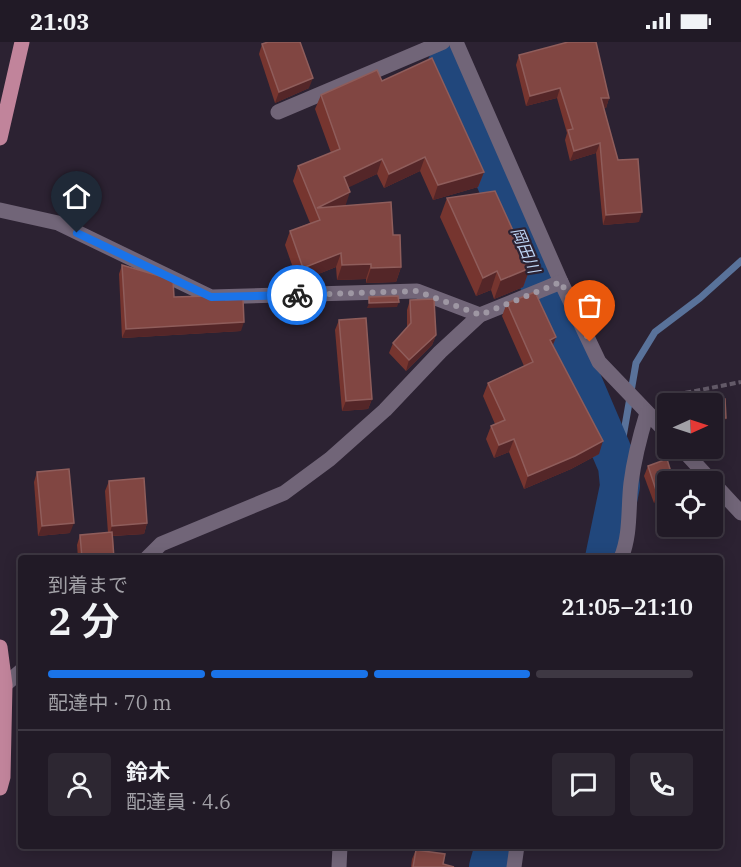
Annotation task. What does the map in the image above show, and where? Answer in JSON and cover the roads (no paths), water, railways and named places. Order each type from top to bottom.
[{"type":"main road","points":[[0,138],[22,42]]},
{"type":"main road","points":[[0,647],[3,687],[3,777],[0,788]]},
{"type":"street","points":[[278,112],[443,42]]},
{"type":"street","points":[[456,42],[549,287],[599,362],[657,422]]},
{"type":"street","points":[[0,210],[58,223],[211,297],[417,291],[480,315]]},
{"type":"street","points":[[150,555],[161,544],[284,493],[320,466],[385,410],[480,315],[549,287]]},
{"type":"street","points":[[622,555],[626,547],[631,482],[640,435],[640,404]]},
{"type":"street","points":[[691,459],[741,513]]},
{"type":"street","points":[[3,687],[18,674]]},
{"type":"street","points":[[339,867],[340,849]]},
{"type":"street","points":[[514,867],[517,849]]},
{"type":"waterway","name":"岡田川","points":[[447,66],[618,466],[620,486],[606,555]]},
{"type":"waterway","points":[[618,466],[636,363],[655,332],[700,298],[741,261]]},
{"type":"waterway","points":[[489,867],[494,849]]}]
